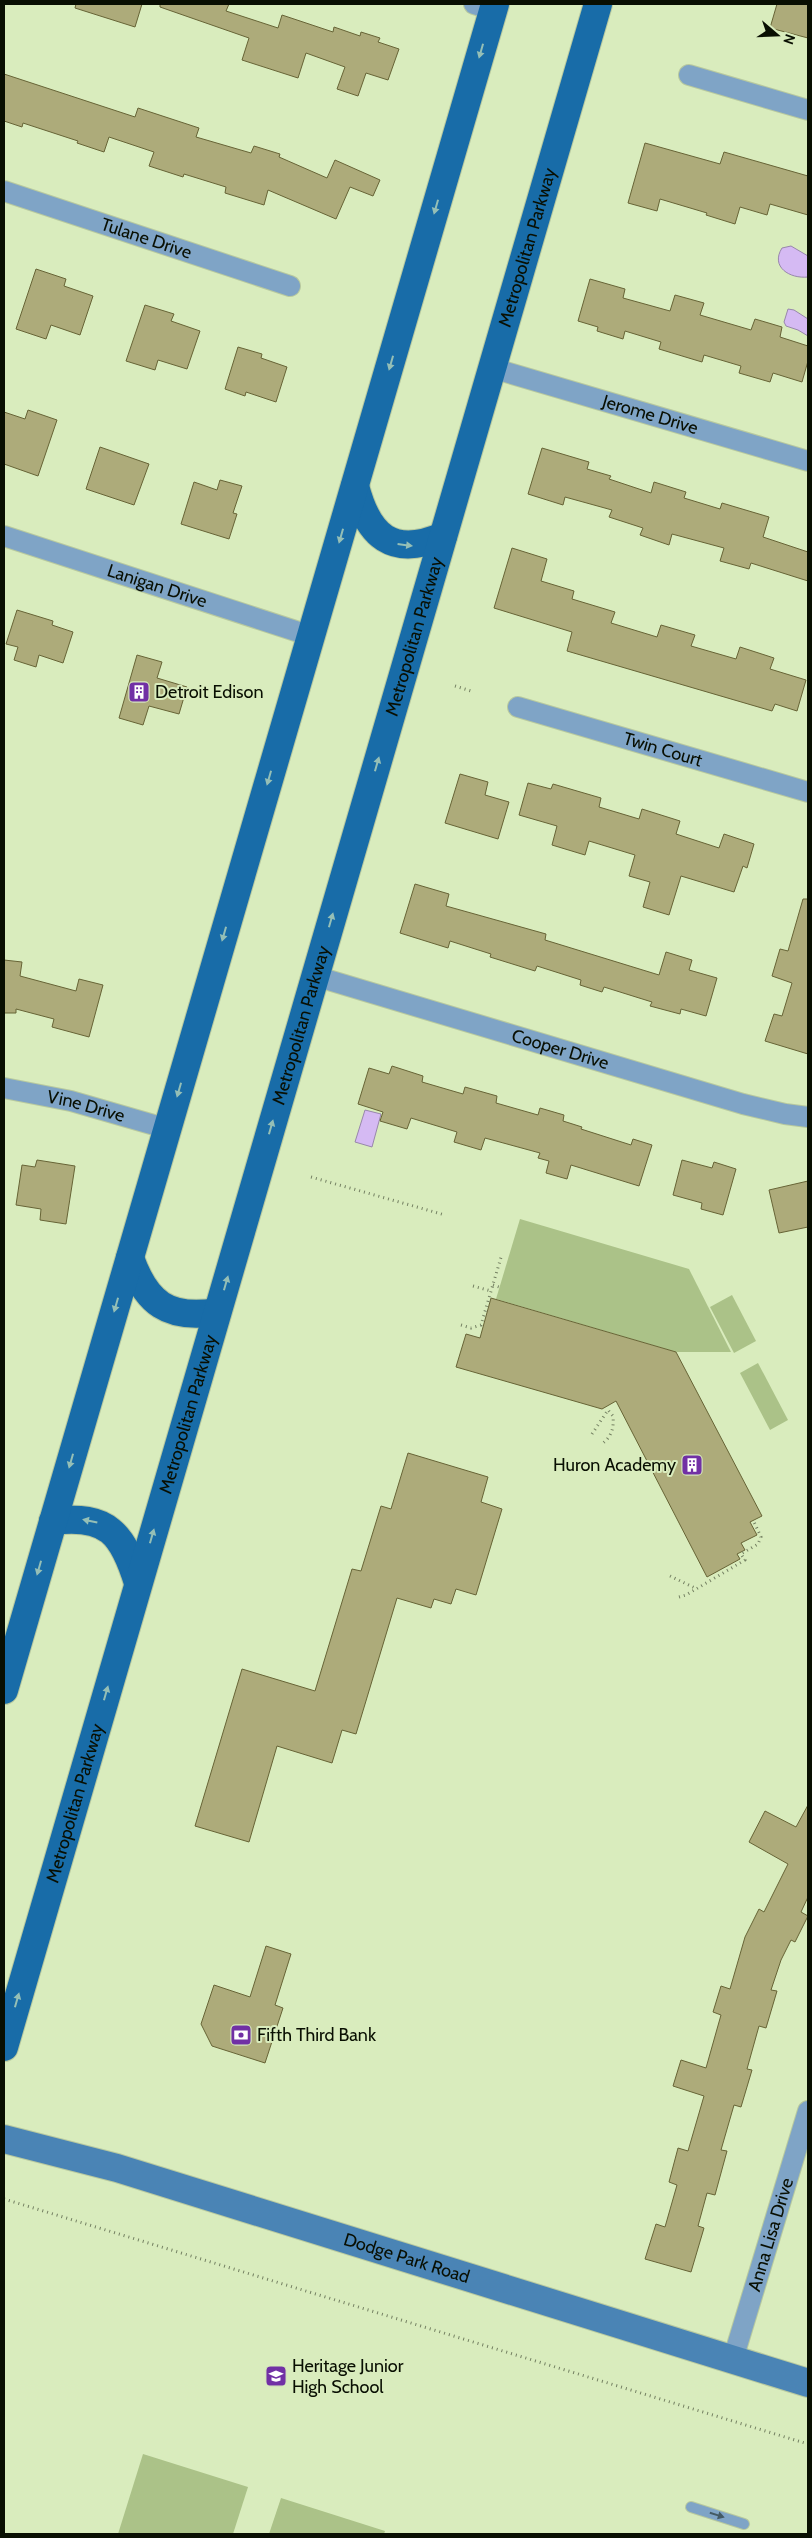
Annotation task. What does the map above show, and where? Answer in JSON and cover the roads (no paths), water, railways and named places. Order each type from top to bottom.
[{"type":"main road","name":"Metropolitan Parkway","points":[[4,2047],[598,4]]},
{"type":"main road","points":[[4,1690],[355,486],[488,6]]},
{"type":"main road","points":[[355,486],[360,506],[368,521],[387,539],[399,545],[411,546],[424,544],[444,536]]},
{"type":"main road","points":[[130,1258],[138,1280],[148,1294],[161,1306],[187,1315],[217,1312]]},
{"type":"main road","points":[[53,1521],[83,1519],[106,1526],[126,1548],[138,1583]]},
{"type":"street","points":[[689,75],[808,110]]},
{"type":"street","name":"Tulane Drive","points":[[4,191],[290,286]]},
{"type":"street","name":"Jerome Drive","points":[[492,368],[808,461]]},
{"type":"street","name":"Lanigan Drive","points":[[4,536],[311,636]]},
{"type":"street","name":"Twin Court","points":[[518,707],[808,792]]},
{"type":"street","name":"Cooper Drive","points":[[315,976],[743,1104],[785,1114],[808,1117]]},
{"type":"street","name":"Vine Drive","points":[[4,1088],[71,1101],[168,1129]]},
{"type":"street","name":"Anna Lisa Drive","points":[[733,2359],[808,2111]]},
{"type":"street","name":"Dodge Park Road","points":[[4,2139],[118,2168],[808,2383]]},
{"type":"lane","points":[[691,2507],[744,2524]]},
{"type":"place","name":"Detroit Edison","points":[[139,692]]},
{"type":"place","name":"Huron Academy","points":[[692,1465]]},
{"type":"place","name":"Fifth Third Bank","points":[[241,2035]]},
{"type":"place","name":"Heritage Junior High School","points":[[276,2376]]}]
